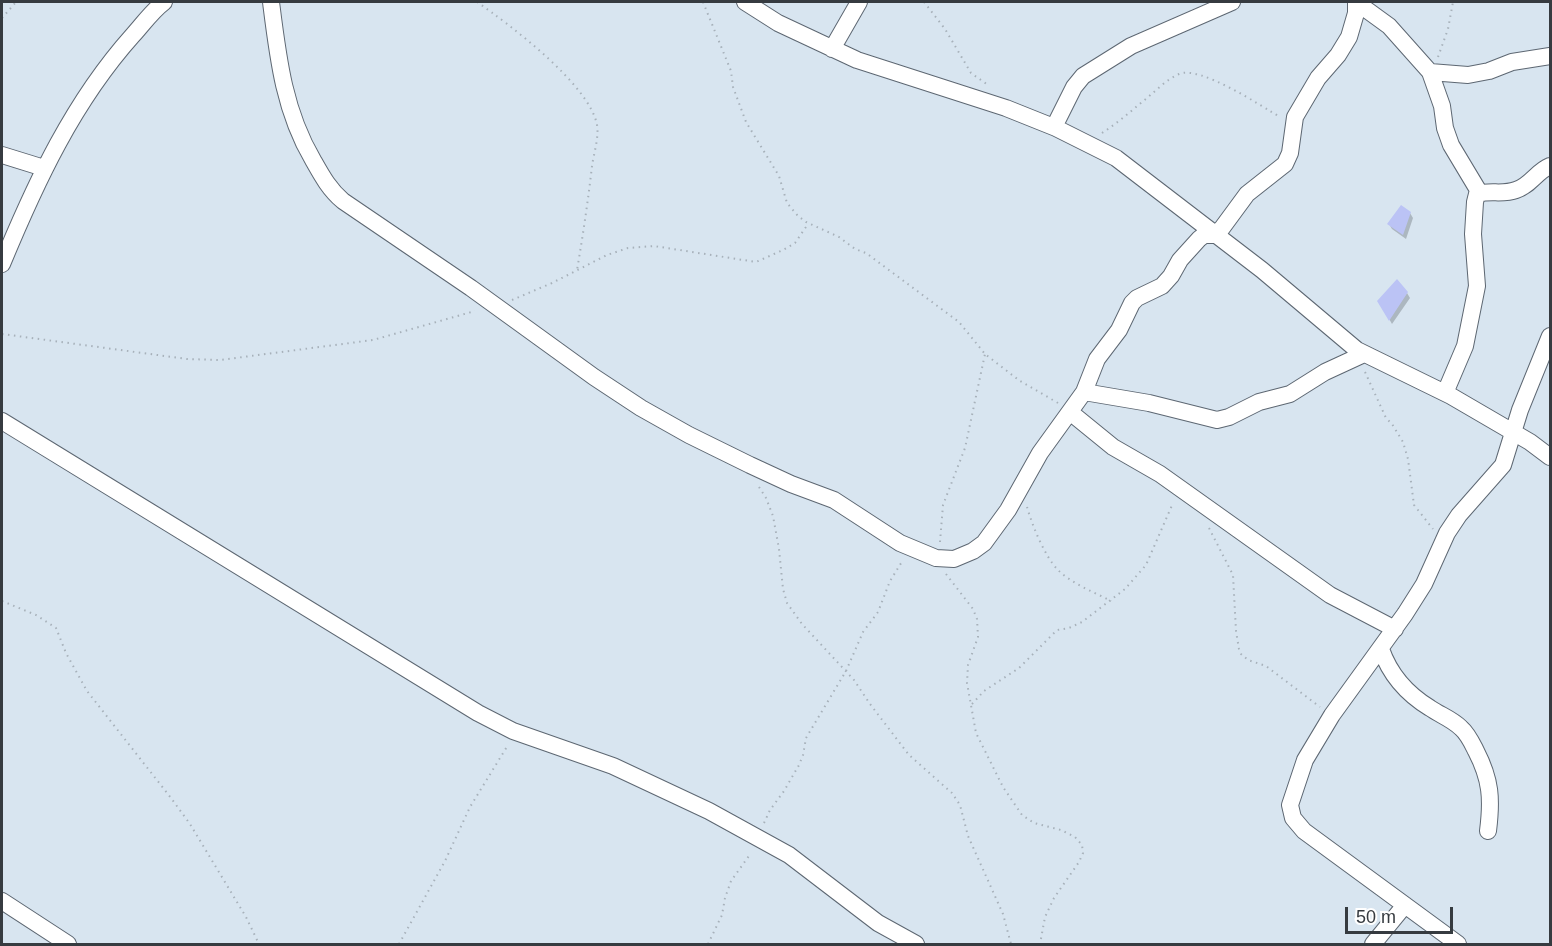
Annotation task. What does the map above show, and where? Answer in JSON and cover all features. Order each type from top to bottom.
[{"type":"street","points":[[2,264],[44,168],[81,102],[106,66],[164,2]]},
{"type":"street","points":[[271,2],[279,66],[287,101],[306,149],[332,192],[343,201],[494,305],[603,384],[661,419],[773,477],[834,500],[881,532],[913,549],[936,558],[954,559],[973,551],[984,543],[1008,510],[1040,453],[1084,392],[1097,359],[1119,330],[1132,303],[1137,298],[1162,286],[1180,260],[1199,239],[1215,235],[1247,194],[1285,164],[1290,153],[1293,124],[1311,89],[1338,55],[1349,36],[1356,13],[1356,2]]},
{"type":"street","points":[[745,2],[778,23],[832,49],[886,70],[1006,108],[1054,127],[1116,158],[1262,270],[1361,356],[1445,393],[1514,432],[1551,457]]},
{"type":"street","points":[[832,49],[860,2]]},
{"type":"street","points":[[1054,127],[1074,87],[1083,76],[1131,46],[1232,2]]},
{"type":"street","points":[[1356,2],[1389,26],[1430,72],[1442,106],[1445,128],[1451,145],[1476,185],[1478,194],[1475,202],[1473,234],[1477,286],[1465,346],[1445,393]]},
{"type":"street","points":[[1430,72],[1468,75],[1490,71],[1512,62],[1551,56]]},
{"type":"street","points":[[2,155],[44,168]]},
{"type":"street","points":[[1478,194],[1515,191],[1551,166]]},
{"type":"street","points":[[1458,945],[1304,831],[1293,818],[1290,805],[1305,760],[1332,715],[1381,649],[1424,584],[1443,539],[1459,515],[1503,465],[1520,410],[1551,336]]},
{"type":"street","points":[[1084,392],[1149,402],[1218,420],[1260,402],[1290,394],[1316,378],[1361,356]]},
{"type":"street","points":[[1070,412],[1113,447],[1182,488],[1330,595],[1395,629]]},
{"type":"street","points":[[2,421],[478,713],[513,731],[613,766],[700,806],[759,837],[789,855],[878,923],[916,945]]},
{"type":"street","points":[[1381,649],[1391,671],[1405,688],[1467,734],[1490,783],[1488,831]]},
{"type":"street","points":[[2,901],[68,945]]},
{"type":"street","points":[[1373,945],[1405,905]]},
{"type":"path","points":[[2,18],[16,2]]},
{"type":"path","points":[[477,2],[514,29],[576,86],[597,122],[598,134],[577,270]]},
{"type":"path","points":[[703,2],[733,74],[733,87],[746,122],[778,176],[787,203],[798,216],[808,224],[839,237],[855,249],[866,253],[950,314],[985,354],[1020,381],[1050,397],[1070,412]]},
{"type":"path","points":[[926,2],[954,42],[971,73],[993,89],[1006,108]]},
{"type":"path","points":[[1430,72],[1436,64],[1444,42],[1453,2]]},
{"type":"path","points":[[1087,142],[1109,129],[1180,73],[1189,72],[1210,78],[1249,97],[1293,124]]},
{"type":"path","points":[[2,334],[187,359],[220,360],[373,340],[524,295],[621,249],[645,246],[756,262],[795,243],[808,224]]},
{"type":"path","points":[[985,354],[965,448],[943,505],[940,547],[936,558],[973,609],[978,622],[978,637],[967,667],[967,683],[978,738],[1003,787],[1022,815],[1034,823],[1061,830],[1075,837],[1082,845],[1083,853],[1079,862],[1054,898],[1045,917],[1040,945]]},
{"type":"path","points":[[1361,356],[1386,418],[1403,442],[1408,459],[1414,505],[1443,539]]},
{"type":"path","points":[[756,482],[773,516],[780,549],[783,589],[788,603],[802,624],[854,680],[909,755],[952,793],[960,805],[968,836],[1003,914],[1011,945]]},
{"type":"path","points":[[1021,487],[1030,519],[1057,570],[1111,601]]},
{"type":"path","points":[[972,704],[984,691],[1019,668],[1057,630],[1082,622],[1125,590],[1146,565],[1166,517],[1182,488]]},
{"type":"path","points":[[1206,522],[1233,575],[1236,631],[1241,654],[1248,660],[1266,666],[1285,683],[1332,715]]},
{"type":"path","points":[[708,945],[722,915],[731,881],[749,857],[770,810],[799,765],[806,738],[846,671],[859,639],[879,612],[890,581],[901,562],[913,549]]},
{"type":"path","points":[[2,601],[36,615],[56,628],[66,653],[87,691],[190,824],[246,917],[259,945]]},
{"type":"path","points":[[399,945],[446,861],[470,807],[506,752],[513,731]]},
{"type":"building","points":[[1401,205],[1411,212],[1403,235],[1387,224]]},
{"type":"building","points":[[1397,279],[1408,292],[1389,321],[1377,301]]}]
